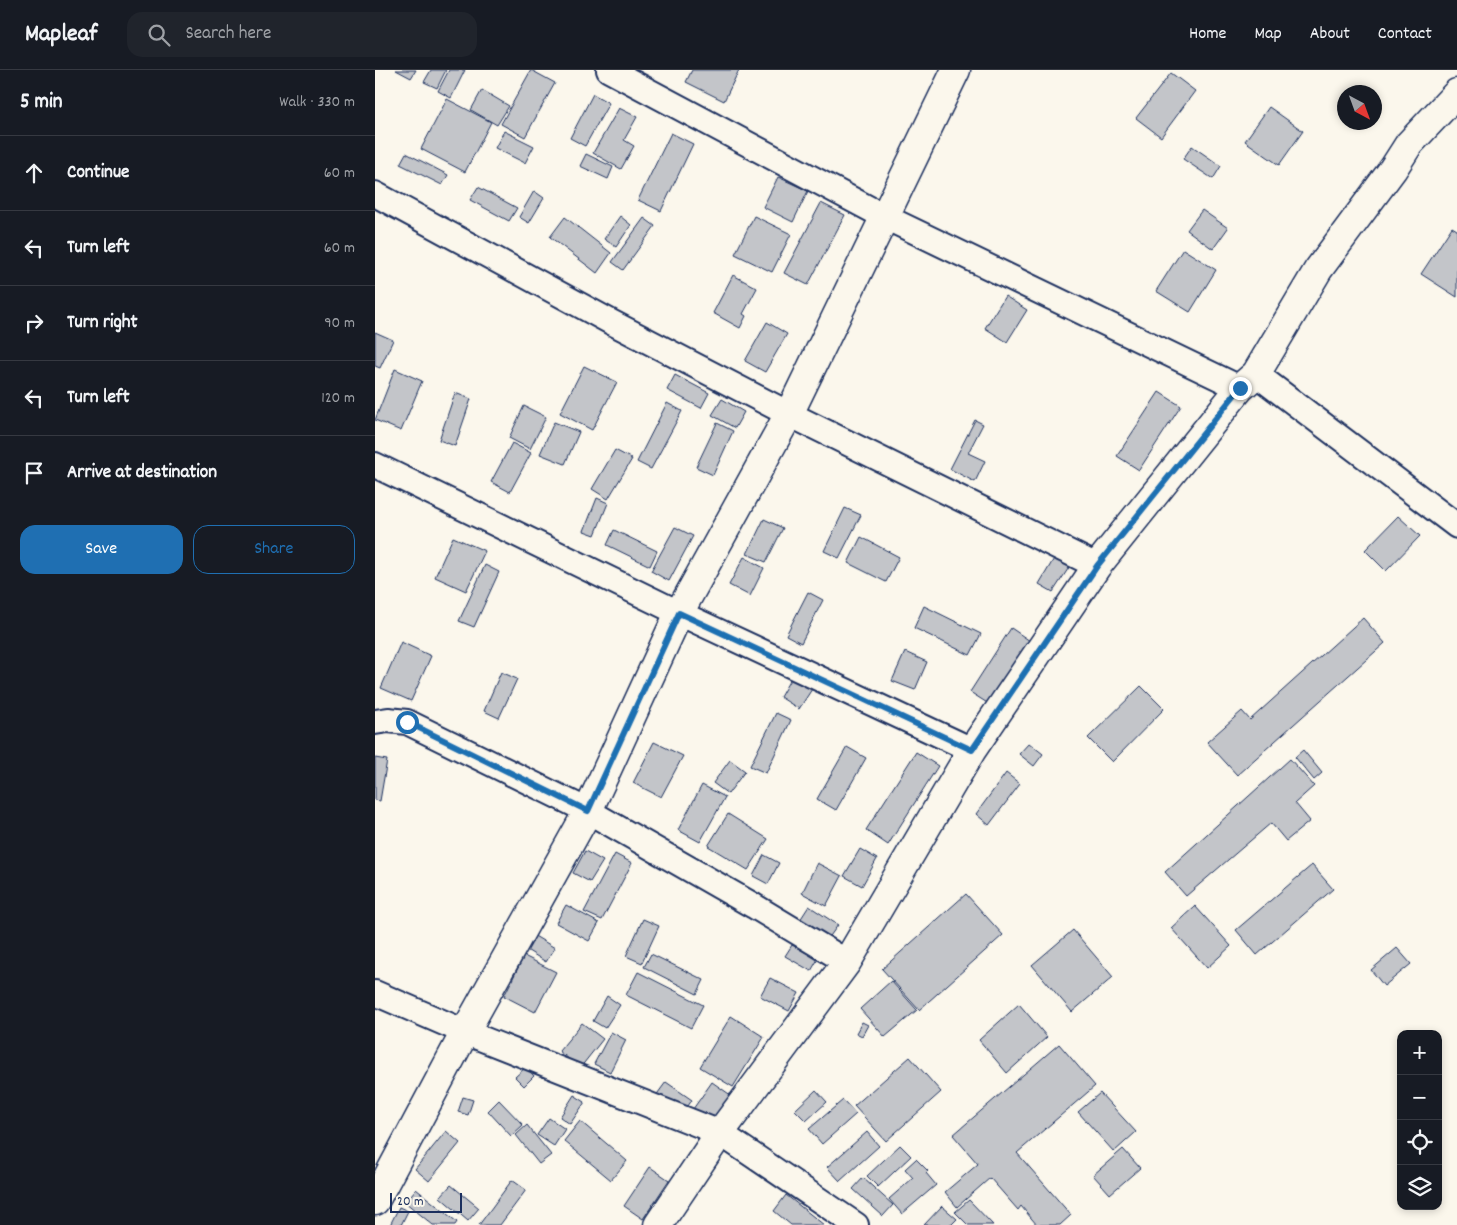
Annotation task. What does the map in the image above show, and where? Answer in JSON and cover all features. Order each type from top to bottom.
[{"type":"main road","points":[[375,1201],[465,1032],[588,811],[679,613],[789,414],[957,70]]},
{"type":"main road","points":[[658,1225],[720,1133],[847,962],[972,750],[1097,566],[1248,381],[1318,270],[1409,144],[1457,93]]},
{"type":"street","points":[[609,70],[885,217],[1248,381],[1457,526]]},
{"type":"street","points":[[375,194],[611,322],[789,414],[1097,566]]},
{"type":"street","points":[[375,465],[679,613],[972,750]]},
{"type":"street","points":[[375,722],[388,720],[407,722],[588,811],[755,906],[847,962]]},
{"type":"street","points":[[375,993],[465,1032],[720,1133],[856,1225]]},
{"type":"building","points":[[396,70],[416,70],[411,78]]},
{"type":"building","points":[[431,70],[446,70],[437,88],[424,82]]},
{"type":"building","points":[[449,70],[465,70],[451,98],[438,91]]},
{"type":"building","points":[[531,70],[555,83],[525,137],[501,124]]},
{"type":"building","points":[[692,70],[739,70],[724,101],[686,82]]},
{"type":"building","points":[[1171,73],[1195,91],[1161,137],[1136,118]]},
{"type":"building","points":[[482,90],[509,106],[497,125],[471,110]]},
{"type":"building","points":[[593,94],[609,103],[585,146],[570,138]]},
{"type":"building","points":[[447,99],[491,122],[465,172],[421,149]]},
{"type":"building","points":[[1269,107],[1303,131],[1279,165],[1245,141]]},
{"type":"building","points":[[619,108],[637,117],[624,140],[634,146],[621,169],[593,153]]},
{"type":"building","points":[[504,131],[534,146],[525,163],[495,148]]},
{"type":"building","points":[[671,133],[693,144],[661,211],[638,200]]},
{"type":"building","points":[[1192,146],[1221,166],[1213,179],[1183,159]]},
{"type":"building","points":[[406,153],[448,175],[442,185],[400,164]]},
{"type":"building","points":[[586,154],[613,167],[608,179],[580,166]]},
{"type":"building","points":[[778,177],[808,191],[793,222],[763,207]]},
{"type":"building","points":[[478,187],[517,208],[509,221],[470,200]]},
{"type":"building","points":[[534,191],[544,198],[529,223],[519,217]]},
{"type":"building","points":[[821,203],[845,215],[808,285],[784,273]]},
{"type":"building","points":[[1202,210],[1228,228],[1213,249],[1187,230]]},
{"type":"building","points":[[620,216],[631,225],[616,247],[604,239]]},
{"type":"building","points":[[754,216],[791,234],[772,272],[735,254]]},
{"type":"building","points":[[565,217],[611,253],[597,273],[550,237]]},
{"type":"building","points":[[644,218],[655,226],[623,270],[612,262]]},
{"type":"building","points":[[1452,227],[1457,230],[1457,297],[1421,274]]},
{"type":"building","points":[[1183,249],[1216,270],[1190,312],[1156,291]]},
{"type":"building","points":[[733,275],[757,288],[743,314],[746,316],[740,328],[713,313]]},
{"type":"building","points":[[1005,296],[1027,310],[1007,342],[985,328]]},
{"type":"building","points":[[767,322],[787,334],[765,372],[745,361]]},
{"type":"building","points":[[375,332],[393,340],[380,368],[375,366]]},
{"type":"building","points":[[584,366],[617,382],[592,430],[560,413]]},
{"type":"building","points":[[395,369],[422,381],[401,431],[375,420]]},
{"type":"building","points":[[675,375],[709,393],[701,408],[667,390]]},
{"type":"building","points":[[1159,392],[1181,406],[1139,470],[1117,456]]},
{"type":"building","points":[[455,393],[471,399],[455,446],[439,440]]},
{"type":"building","points":[[722,399],[744,412],[735,428],[712,415]]},
{"type":"building","points":[[667,403],[682,411],[651,469],[637,462]]},
{"type":"building","points":[[524,406],[546,417],[530,449],[509,438]]},
{"type":"building","points":[[975,420],[983,424],[968,453],[985,461],[975,482],[950,469]]},
{"type":"building","points":[[554,422],[579,432],[565,464],[540,454]]},
{"type":"building","points":[[717,423],[733,431],[713,475],[696,467]]},
{"type":"building","points":[[512,443],[531,453],[510,492],[491,482]]},
{"type":"building","points":[[615,450],[632,459],[608,499],[592,489]]},
{"type":"building","points":[[597,498],[608,503],[595,535],[584,531]]},
{"type":"building","points":[[845,508],[861,515],[839,558],[824,551]]},
{"type":"building","points":[[1398,516],[1420,536],[1386,571],[1365,550]]},
{"type":"building","points":[[764,519],[783,528],[766,562],[747,554]]},
{"type":"building","points":[[675,527],[693,536],[669,581],[651,571]]},
{"type":"building","points":[[614,530],[657,551],[650,566],[607,545]]},
{"type":"building","points":[[453,537],[485,551],[466,591],[435,577]]},
{"type":"building","points":[[861,537],[899,557],[886,582],[848,563]]},
{"type":"building","points":[[744,557],[764,568],[750,596],[729,585]]},
{"type":"building","points":[[1055,557],[1070,566],[1053,592],[1039,584]]},
{"type":"building","points":[[485,565],[499,572],[474,627],[459,621]]},
{"type":"building","points":[[808,592],[823,600],[801,643],[786,635]]},
{"type":"building","points":[[924,606],[981,634],[970,655],[914,628]]},
{"type":"building","points":[[1363,618],[1385,643],[1237,775],[1207,742],[1242,711],[1250,720]]},
{"type":"building","points":[[1011,628],[1033,643],[992,706],[970,692]]},
{"type":"building","points":[[401,642],[431,656],[411,701],[381,688]]},
{"type":"building","points":[[905,652],[927,662],[915,690],[892,681]]},
{"type":"building","points":[[501,672],[517,679],[499,718],[484,711]]},
{"type":"building","points":[[792,676],[812,689],[799,709],[780,697]]},
{"type":"building","points":[[1141,686],[1164,709],[1112,762],[1088,738]]},
{"type":"building","points":[[776,713],[791,720],[766,773],[750,766]]},
{"type":"building","points":[[654,742],[683,756],[661,797],[633,783]]},
{"type":"building","points":[[1029,743],[1043,754],[1034,766],[1019,754]]},
{"type":"building","points":[[847,747],[866,758],[836,810],[817,799]]},
{"type":"building","points":[[1303,750],[1322,773],[1314,780],[1295,757]]},
{"type":"building","points":[[916,752],[938,766],[888,845],[866,830]]},
{"type":"building","points":[[375,758],[387,760],[380,801],[375,800]]},
{"type":"building","points":[[1290,759],[1314,786],[1295,803],[1310,821],[1286,841],[1271,823],[1186,896],[1165,872]]},
{"type":"building","points":[[730,760],[745,771],[728,794],[713,783]]},
{"type":"building","points":[[1006,773],[1020,784],[989,825],[976,814]]},
{"type":"building","points":[[702,785],[725,797],[700,842],[678,830]]},
{"type":"building","points":[[728,814],[768,839],[748,870],[708,846]]},
{"type":"building","points":[[860,849],[877,859],[862,886],[844,876]]},
{"type":"building","points":[[585,851],[603,861],[590,882],[573,873]]},
{"type":"building","points":[[615,854],[632,863],[602,920],[584,912]]},
{"type":"building","points":[[764,855],[779,863],[768,884],[753,876]]},
{"type":"building","points":[[817,863],[842,876],[826,906],[802,893]]},
{"type":"building","points":[[1312,865],[1333,889],[1257,955],[1236,930]]},
{"type":"building","points":[[966,894],[1003,935],[919,1010],[882,969]]},
{"type":"building","points":[[566,905],[599,923],[589,941],[556,923]]},
{"type":"building","points":[[809,906],[838,925],[828,939],[800,920]]},
{"type":"building","points":[[1195,906],[1231,946],[1207,968],[1171,928]]},
{"type":"building","points":[[643,919],[659,926],[642,963],[626,956]]},
{"type":"building","points":[[1073,930],[1113,977],[1072,1012],[1032,965]]},
{"type":"building","points":[[533,935],[555,948],[546,962],[525,949]]},
{"type":"building","points":[[792,945],[818,959],[811,971],[785,956]]},
{"type":"building","points":[[1397,948],[1411,964],[1384,986],[1371,970]]},
{"type":"building","points":[[651,954],[704,980],[697,994],[644,967]]},
{"type":"building","points":[[524,956],[556,972],[535,1012],[504,996]]},
{"type":"building","points":[[638,972],[703,1005],[691,1028],[626,995]]},
{"type":"building","points":[[770,978],[799,993],[789,1011],[760,996]]},
{"type":"building","points":[[891,981],[917,1010],[885,1037],[860,1009]]},
{"type":"building","points":[[607,996],[620,1005],[605,1028],[593,1021]]},
{"type":"building","points":[[1019,1004],[1047,1037],[1007,1073],[979,1040]]},
{"type":"building","points":[[731,1016],[764,1037],[733,1087],[700,1067]]},
{"type":"building","points":[[862,1022],[868,1025],[862,1036],[856,1033]]},
{"type":"building","points":[[582,1023],[603,1039],[580,1068],[559,1051]]},
{"type":"building","points":[[611,1032],[626,1040],[610,1072],[594,1064]]},
{"type":"building","points":[[1059,1044],[1095,1086],[1017,1153],[1071,1215],[1060,1225],[1037,1225],[1021,1206],[1018,1210],[990,1178],[957,1207],[945,1192],[978,1164],[953,1135]]},
{"type":"building","points":[[910,1057],[941,1092],[886,1141],[854,1106]]},
{"type":"building","points":[[526,1067],[534,1076],[524,1086],[515,1077]]},
{"type":"building","points":[[666,1082],[692,1100],[682,1115],[655,1097]]},
{"type":"building","points":[[712,1082],[732,1096],[714,1123],[693,1109]]},
{"type":"building","points":[[816,1090],[827,1102],[806,1121],[795,1110]]},
{"type":"building","points":[[1100,1093],[1136,1132],[1114,1152],[1078,1112]]},
{"type":"building","points":[[574,1095],[585,1102],[570,1124],[560,1117]]},
{"type":"building","points":[[463,1097],[473,1100],[468,1115],[458,1112]]},
{"type":"building","points":[[499,1100],[523,1125],[511,1136],[488,1111]]},
{"type":"building","points":[[843,1100],[856,1114],[822,1144],[809,1129]]},
{"type":"building","points":[[549,1118],[565,1129],[554,1146],[537,1135]]},
{"type":"building","points":[[580,1121],[627,1161],[611,1180],[564,1141]]},
{"type":"building","points":[[527,1125],[551,1155],[539,1164],[516,1135]]},
{"type":"building","points":[[446,1131],[460,1143],[429,1181],[415,1169]]},
{"type":"building","points":[[867,1132],[879,1146],[840,1181],[827,1167]]},
{"type":"building","points":[[900,1145],[911,1156],[878,1187],[867,1176]]},
{"type":"building","points":[[1123,1149],[1140,1168],[1110,1194],[1093,1175]]},
{"type":"building","points":[[916,1159],[928,1171],[926,1173],[936,1185],[902,1214],[889,1199],[913,1178],[905,1169]]},
{"type":"building","points":[[650,1167],[669,1180],[643,1219],[624,1206]]},
{"type":"building","points":[[863,1178],[893,1205],[883,1216],[853,1189]]},
{"type":"building","points":[[512,1180],[526,1190],[500,1225],[479,1225]]},
{"type":"building","points":[[451,1185],[479,1208],[468,1221],[440,1197]]},
{"type":"building","points":[[416,1189],[457,1222],[455,1225],[433,1225],[405,1202]]},
{"type":"building","points":[[786,1195],[824,1225],[791,1225],[774,1211]]},
{"type":"building","points":[[969,1200],[993,1225],[968,1225],[955,1212]]},
{"type":"building","points":[[942,1206],[957,1219],[951,1225],[924,1225]]},
{"type":"building","points":[[399,1207],[408,1211],[401,1225],[390,1225]]},
{"type":"route","points":[[407,722],[588,811],[679,613],[972,750],[1097,566],[1240,388]]}]
